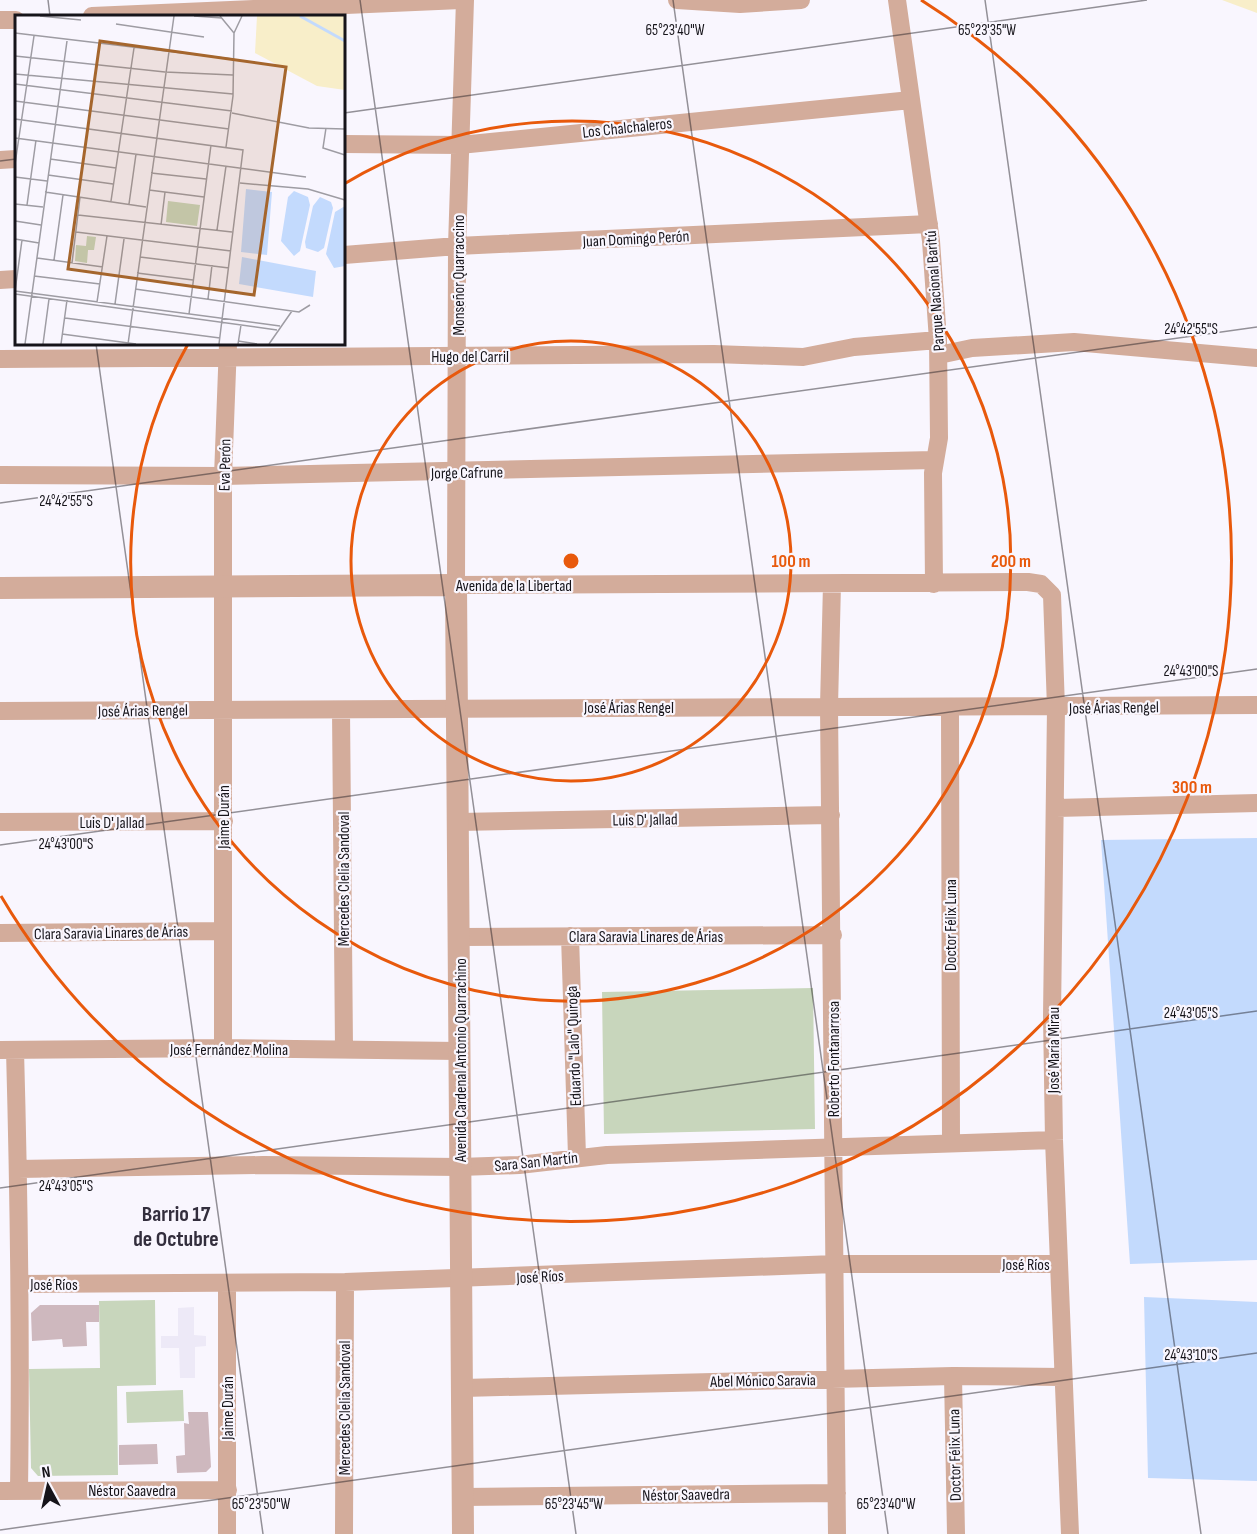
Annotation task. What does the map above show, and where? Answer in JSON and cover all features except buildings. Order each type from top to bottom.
[{"type":"street","points":[[160,15],[229,14],[463,0]]},
{"type":"street","name":"Monseñor Quarraccino","points":[[456,585],[457,246],[463,0]]},
{"type":"street","points":[[677,0],[740,4],[801,0]]},
{"type":"street","name":"Parque Nacional Baritú","points":[[897,0],[929,224],[939,347],[939,438],[934,460],[934,584]]},
{"type":"street","name":"Los Chalchaleros","points":[[345,144],[460,145],[911,100]]},
{"type":"street","points":[[0,160],[15,159]]},
{"type":"street","name":"Juan Domingo Perón","points":[[345,255],[457,246],[929,224]]},
{"type":"street","points":[[0,280],[15,279]]},
{"type":"street","name":"Hugo del Carril","points":[[0,359],[228,351],[458,356],[803,357],[837,349],[972,348],[1074,342],[1257,358]]},
{"type":"street","name":"Eva Perón","points":[[224,586],[223,476],[228,351]]},
{"type":"street","name":"Jorge Cafrune","points":[[0,475],[223,476],[934,460]]},
{"type":"street","name":"Avenida de la Libertad","points":[[0,588],[1028,582]]},
{"type":"street","name":"José María Mirau","points":[[1028,582],[1041,584],[1052,595],[1056,708],[1052,1016],[1054,1140],[1070,1534]]},
{"type":"street","name":"Roberto Fontanarrosa","points":[[831,584],[829,706],[837,1534]]},
{"type":"street","name":"Avenida Cardenal Antonio Quarrachino","points":[[456,585],[460,1167],[463,1280],[463,1534]]},
{"type":"street","name":"Jaime Durán","points":[[223,1048],[224,586]]},
{"type":"street","name":"José Árias Rengel","points":[[0,711],[829,706],[950,709],[1257,705]]},
{"type":"street","name":"Doctor Félix Luna","points":[[950,709],[951,1142]]},
{"type":"street","name":"Mercedes Clelia Sandoval","points":[[341,710],[344,1049]]},
{"type":"street","points":[[1056,807],[1257,803]]},
{"type":"street","name":"Luis D' Jallad","points":[[459,822],[831,815]]},
{"type":"street","name":"Luis D' Jallad","points":[[0,822],[224,821]]},
{"type":"street","name":"Clara Saravia Linares de Árias","points":[[0,933],[222,931]]},
{"type":"street","name":"Clara Saravia Linares de Árias","points":[[460,937],[833,935]]},
{"type":"street","name":"Eduardo \"Lalo\" Quiroga","points":[[570,936],[577,1156]]},
{"type":"street","name":"José Fernández Molina","points":[[7,1050],[223,1048],[459,1051]]},
{"type":"street","points":[[7,1050],[18,1169],[17,1235],[21,1284],[20,1491]]},
{"type":"street","name":"Sara San Martín","points":[[18,1169],[263,1166],[460,1167],[519,1165],[577,1156],[1054,1140]]},
{"type":"street","name":"José Ríos","points":[[21,1284],[463,1280],[835,1264],[1059,1264]]},
{"type":"street","name":"Mercedes Clelia Sandoval","points":[[344,1534],[345,1282]]},
{"type":"street","name":"Jaime Durán","points":[[227,1283],[227,1534]]},
{"type":"street","name":"Doctor Félix Luna","points":[[953,1376],[956,1534]]},
{"type":"street","name":"Abel Mónico Saravia","points":[[463,1388],[836,1378],[1063,1377]]},
{"type":"street","name":"Néstor Saavedra","points":[[0,1491],[228,1490]]},
{"type":"street","name":"Néstor Saavedra","points":[[463,1497],[837,1493]]},
{"type":"shaded area","points":[[194,1307],[194,1335],[206,1336],[206,1346],[195,1347],[195,1378],[180,1378],[179,1348],[161,1348],[161,1336],[178,1336],[178,1308]]},
{"type":"green space","points":[[813,988],[815,1129],[604,1134],[602,992]]},
{"type":"green space","points":[[155,1300],[156,1385],[117,1386],[118,1475],[38,1476],[31,1468],[29,1369],[100,1368],[99,1301]]},
{"type":"green space","points":[[183,1390],[184,1421],[127,1423],[126,1392]]},
{"type":"sand","points":[[1222,0],[1257,0],[1257,13]]},
{"type":"water","points":[[1257,838],[1257,1260],[1130,1264],[1101,840]]},
{"type":"water","points":[[1144,1297],[1257,1302],[1257,1481],[1148,1478]]},
{"type":"district","name":"Barrio 17 de Octubre","points":[[176,1226]]}]
